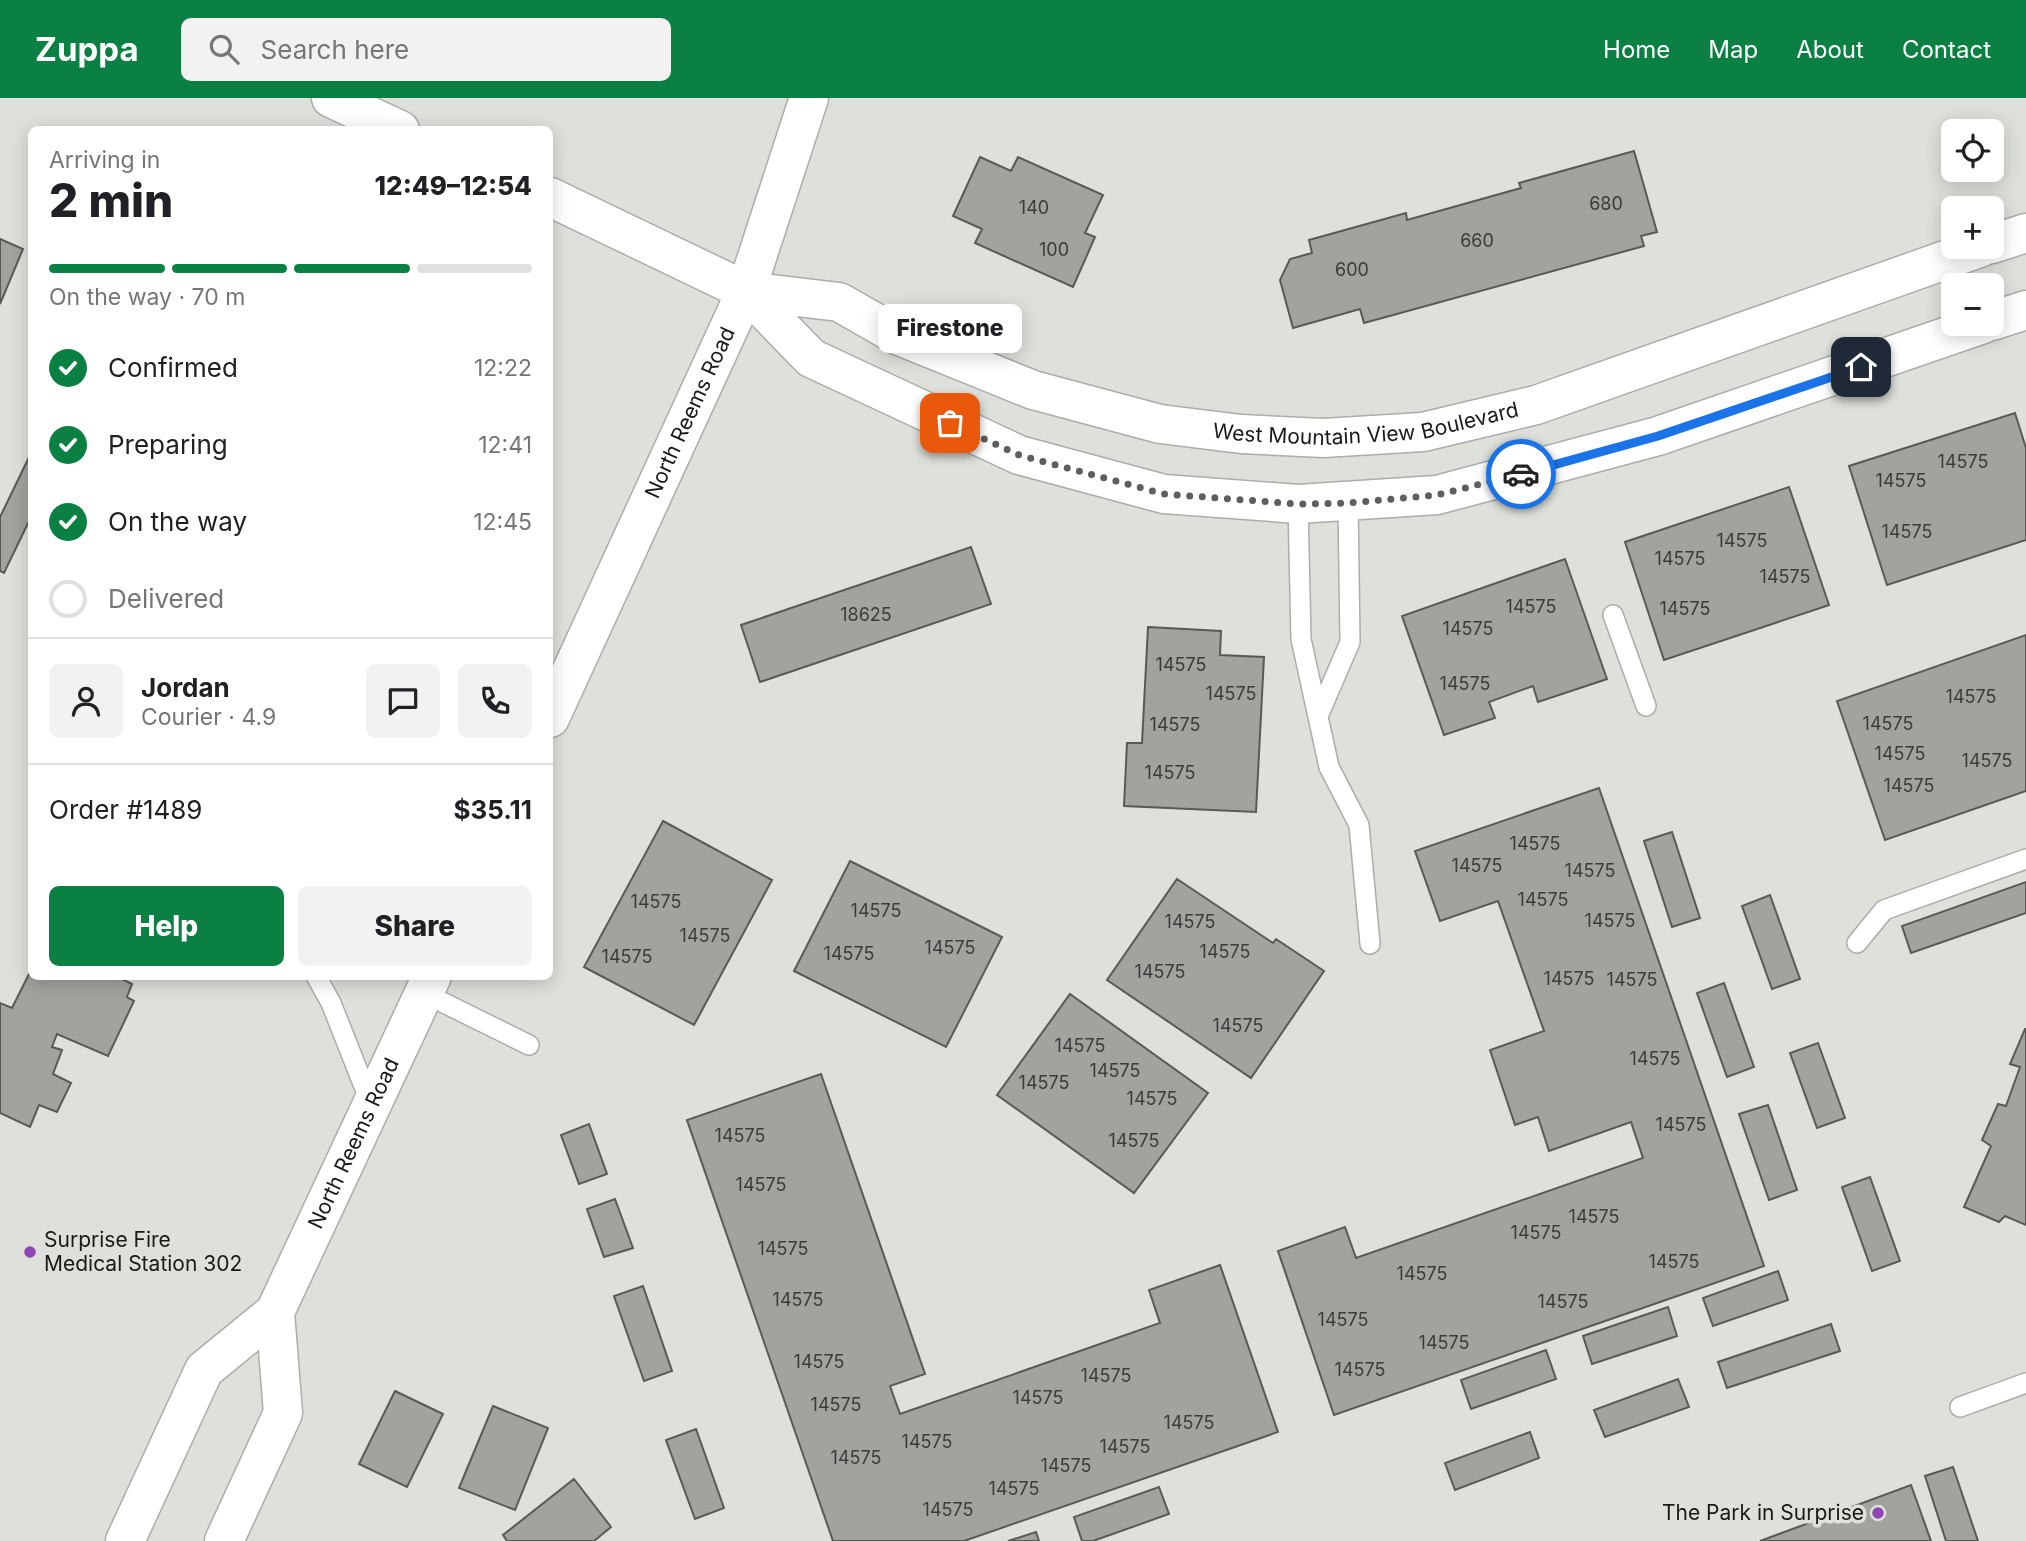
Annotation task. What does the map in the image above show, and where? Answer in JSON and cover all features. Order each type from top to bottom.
[{"type":"street","points":[[331,98],[391,126]]},
{"type":"street","name":"North Reems Road","points":[[553,711],[746,291],[809,98]]},
{"type":"street","name":"West Mountain View Boulevard","points":[[553,198],[746,291],[839,302],[897,334],[1033,390],[1160,424],[1241,434],[1323,438],[1423,432],[1536,405],[1948,259]]},
{"type":"street","points":[[2004,240],[2026,233]]},
{"type":"street","name":"West Mountain View Boulevard","points":[[746,291],[811,358],[1019,455],[1164,494],[1298,504],[1348,503],[1437,495],[1549,467],[1671,431],[1948,336]]},
{"type":"street","points":[[2004,317],[2026,310]]},
{"type":"street","name":"North Reems Road","points":[[125,1541],[204,1370],[275,1312],[428,985]]},
{"type":"street","name":"North Reems Road","points":[[224,1541],[283,1413],[275,1312]]},
{"type":"lane","points":[[1319,714],[1350,642],[1348,503]]},
{"type":"lane","points":[[1298,504],[1301,639],[1329,767],[1359,825],[1370,944]]},
{"type":"lane","points":[[1614,615],[1646,706]]},
{"type":"lane","points":[[1857,943],[1884,910],[2026,859]]},
{"type":"lane","points":[[318,980],[331,1003],[372,1104]]},
{"type":"lane","points":[[428,985],[529,1045]]},
{"type":"lane","points":[[1960,1407],[2026,1384]]},
{"type":"building","points":[[1634,151],[1657,232],[1641,236],[1644,246],[1364,323],[1360,309],[1293,328],[1280,280],[1290,259],[1312,253],[1309,240],[1406,213],[1407,220],[1521,188],[1519,183]]},
{"type":"building","points":[[980,157],[1011,171],[1018,157],[1103,195],[1085,233],[1095,237],[1073,287],[975,243],[982,229],[953,216]]},
{"type":"building","points":[[0,239],[23,249],[0,304]]},
{"type":"building","points":[[2015,413],[2026,448],[2026,540],[1887,585],[1849,466]]},
{"type":"building","points":[[28,459],[28,523],[4,573],[0,571],[0,517]]},
{"type":"building","points":[[1789,487],[1829,605],[1664,660],[1625,542]]},
{"type":"building","points":[[971,547],[991,604],[760,682],[741,625]]},
{"type":"building","points":[[1565,559],[1607,679],[1538,702],[1533,686],[1489,702],[1495,718],[1444,735],[1402,616]]},
{"type":"building","points":[[1148,627],[1221,631],[1220,655],[1264,657],[1256,812],[1124,806],[1127,743],[1142,743]]},
{"type":"building","points":[[2026,635],[2026,791],[1885,840],[1837,701]]},
{"type":"building","points":[[1599,788],[1764,1266],[1334,1415],[1278,1251],[1345,1227],[1356,1258],[1643,1158],[1631,1122],[1549,1151],[1538,1117],[1515,1125],[1490,1050],[1544,1031],[1498,901],[1440,921],[1415,851]]},
{"type":"building","points":[[663,821],[772,880],[694,1025],[584,967]]},
{"type":"building","points":[[1672,832],[1700,918],[1672,927],[1644,841]]},
{"type":"building","points":[[850,861],[1002,937],[946,1047],[794,971]]},
{"type":"building","points":[[1177,879],[1273,943],[1276,939],[1324,971],[1251,1078],[1107,980]]},
{"type":"building","points":[[2026,882],[2026,913],[1911,953],[1902,926]]},
{"type":"building","points":[[1770,895],[1800,979],[1772,989],[1742,906]]},
{"type":"building","points":[[28,976],[28,980],[124,980],[132,984],[127,997],[134,1001],[108,1056],[57,1034],[52,1047],[62,1050],[53,1074],[71,1083],[57,1112],[39,1105],[30,1127],[0,1113],[0,1003],[12,1008]]},
{"type":"building","points":[[1724,983],[1754,1067],[1727,1077],[1697,993]]},
{"type":"building","points":[[1070,994],[1208,1093],[1134,1193],[997,1095]]},
{"type":"building","points":[[2025,1029],[2026,1225],[2005,1216],[1999,1222],[1964,1207],[1991,1146],[1982,1140],[1998,1104],[2006,1106],[2020,1067],[2010,1064]]},
{"type":"building","points":[[1818,1043],[1845,1118],[1817,1128],[1790,1053]]},
{"type":"building","points":[[821,1074],[925,1374],[890,1386],[900,1414],[1160,1323],[1149,1290],[1220,1265],[1278,1432],[964,1541],[833,1541],[687,1120]]},
{"type":"building","points":[[1768,1105],[1797,1190],[1769,1200],[1739,1114]]},
{"type":"building","points":[[589,1124],[607,1174],[579,1184],[561,1135]]},
{"type":"building","points":[[1870,1177],[1900,1261],[1872,1271],[1842,1187]]},
{"type":"building","points":[[615,1199],[633,1248],[604,1257],[587,1209]]},
{"type":"building","points":[[1778,1271],[1788,1300],[1713,1326],[1703,1298]]},
{"type":"building","points":[[643,1286],[672,1371],[644,1381],[614,1296]]},
{"type":"building","points":[[1668,1307],[1677,1336],[1592,1364],[1583,1336]]},
{"type":"building","points":[[1831,1324],[1840,1351],[1727,1388],[1718,1362]]},
{"type":"building","points":[[1546,1350],[1556,1379],[1471,1409],[1461,1380]]},
{"type":"building","points":[[1678,1379],[1689,1407],[1605,1437],[1594,1410]]},
{"type":"building","points":[[395,1391],[443,1414],[407,1487],[359,1464]]},
{"type":"building","points":[[493,1406],[548,1428],[515,1510],[459,1488]]},
{"type":"building","points":[[696,1429],[724,1508],[695,1519],[666,1440]]},
{"type":"building","points":[[1530,1432],[1539,1458],[1455,1490],[1445,1463]]},
{"type":"building","points":[[1953,1467],[1978,1541],[1946,1541],[1925,1476]]},
{"type":"building","points":[[574,1479],[611,1527],[594,1541],[507,1541],[503,1535]]},
{"type":"building","name":"The Park in Surprise","points":[[1911,1485],[1931,1541],[1760,1541]]},
{"type":"building","points":[[1159,1487],[1169,1514],[1093,1541],[1082,1541],[1074,1517]]},
{"type":"building","points":[[1036,1532],[1039,1541],[1008,1541]]},
{"type":"way so far","points":[[950,423],[1019,455],[1164,494],[1298,504],[1348,503],[1437,495],[1521,474]]},
{"type":"place","name":"Firestone","points":[[950,423]]},
{"type":"place","name":"Surprise Fire Medical Station 302","points":[[30,1252]]},
{"type":"place","name":"The Park in Surprise","points":[[1878,1513]]},
{"type":"route","points":[[1521,474],[1658,436],[1861,367]]}]
